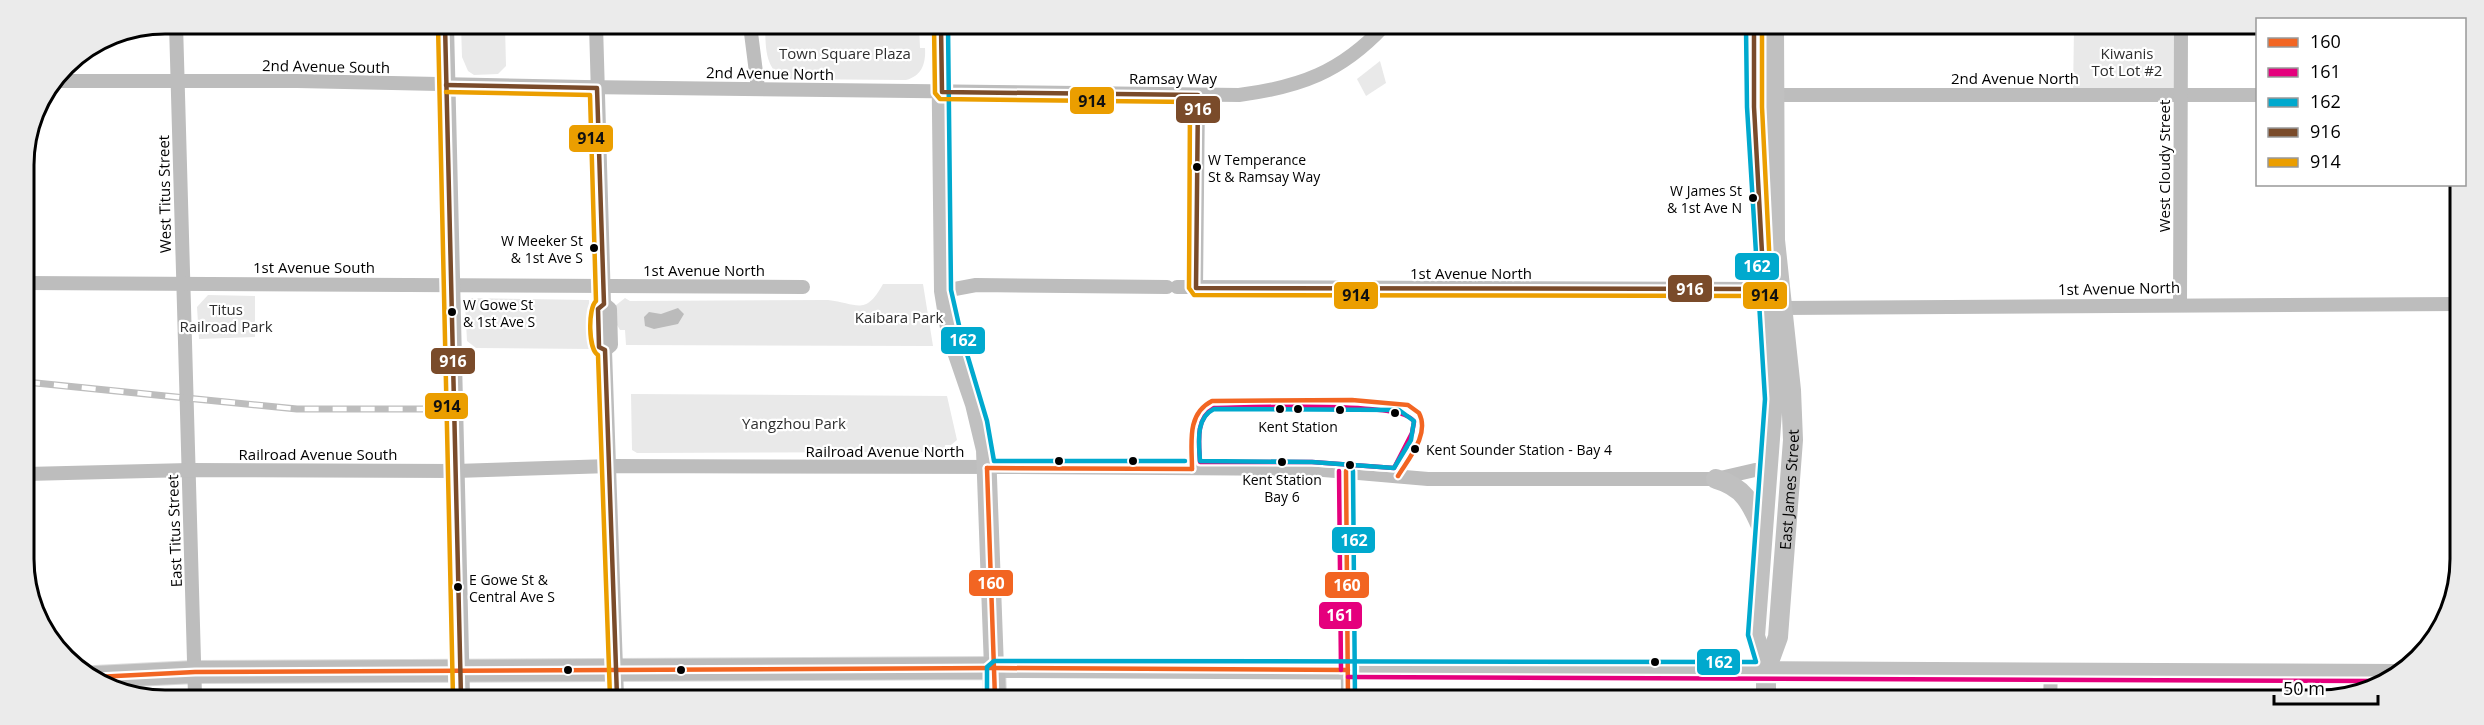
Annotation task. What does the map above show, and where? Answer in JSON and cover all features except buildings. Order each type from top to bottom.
[{"type":"main road","name":"East James Street","points":[[1754,34],[1754,107],[1764,290],[1773,399],[1755,636],[1766,670],[1766,690]]},
{"type":"main road","points":[[1764,34],[1774,50]]},
{"type":"main road","name":"East James Street","points":[[1766,670],[1778,637],[1791,474],[1791,390],[1775,240],[1774,34]]},
{"type":"main road","points":[[941,35],[944,291],[951,334],[984,441],[987,468],[995,690]]},
{"type":"main road","points":[[1716,479],[1730,483],[1744,494],[1754,508],[1764,532]]},
{"type":"main road","points":[[106,676],[195,672],[994,668],[2381,674]]},
{"type":"street","name":"Ramsay Way","points":[[942,92],[1198,96],[1247,94],[1298,84],[1349,59],[1375,34]]},
{"type":"street","name":"West Cloudy Street","points":[[2180,304],[2181,34]]},
{"type":"street","name":"West Titus Street","points":[[176,35],[186,364]]},
{"type":"street","points":[[445,35],[461,690]]},
{"type":"street","points":[[596,35],[599,206],[604,287],[604,304],[598,309],[599,347],[605,354],[617,690]]},
{"type":"street","points":[[751,35],[758,88]]},
{"type":"street","name":"2nd Avenue South","points":[[66,81],[177,80],[597,88]]},
{"type":"street","name":"2nd Avenue North","points":[[597,88],[758,88],[942,92]]},
{"type":"street","name":"2nd Avenue North","points":[[1773,95],[2256,95]]},
{"type":"street","points":[[1196,288],[1198,96]]},
{"type":"street","name":"1st Avenue South","points":[[35,283],[450,284],[604,287]]},
{"type":"street","name":"1st Avenue North","points":[[944,291],[976,285],[1764,290]]},
{"type":"street","name":"1st Avenue North","points":[[604,287],[803,286]]},
{"type":"street","name":"1st Avenue North","points":[[1781,308],[2450,304]]},
{"type":"street","name":"East Titus Street","points":[[186,364],[195,690]]},
{"type":"street","name":"Railroad Avenue North","points":[[610,466],[1346,471],[1428,479],[1716,479],[1755,470],[1769,471]]},
{"type":"street","name":"Railroad Avenue South","points":[[34,474],[189,470],[456,471],[610,466]]},
{"type":"street","points":[[1346,471],[1348,690]]},
{"type":"street","points":[[2050,690],[2051,671]]},
{"type":"green space","name":"Kiwanis Tot Lot #2","points":[[2074,34],[2181,34],[2181,95],[2073,95]]},
{"type":"green space","points":[[461,35],[505,35],[506,66],[498,74],[474,75],[468,71],[462,57]]},
{"type":"green space","name":"Town Square Plaza","points":[[765,35],[919,35],[920,48],[925,48],[925,59],[919,72],[906,80],[783,79],[772,68],[766,48]]},
{"type":"green space","points":[[1380,61],[1386,83],[1366,96],[1357,79]]},
{"type":"green space","name":"Kaibara Park","points":[[883,284],[923,284],[933,346],[626,345],[625,330],[620,330],[613,318],[615,306],[625,298],[630,301],[828,300],[860,306],[871,301]]},
{"type":"green space","name":"Titus Railroad Park","points":[[208,295],[255,296],[255,337],[199,339],[197,307]]},
{"type":"green space","points":[[469,298],[589,300],[592,349],[476,348],[467,341],[465,304]]},
{"type":"green space","name":"Yangzhou Park","points":[[631,394],[947,396],[957,440],[951,445],[945,445],[945,452],[637,453],[632,450]]},
{"type":"shaded area","points":[[678,308],[684,314],[678,324],[654,329],[645,326],[644,317],[649,312],[661,314]]},
{"type":"railway","points":[[34,383],[297,409],[428,409]]},
{"type":"transit line","name":"162","points":[[987,690],[987,667],[994,661],[1756,662],[1748,635],[1765,399],[1747,107],[1746,34]]},
{"type":"transit line","name":"916","points":[[941,35],[942,92],[1198,95],[1196,288],[1764,289],[1754,107],[1754,34]]},
{"type":"transit line","name":"914","points":[[934,35],[935,93],[940,99],[1190,102],[1189,288],[1194,295],[1764,296],[1769,294],[1771,289],[1762,107],[1762,34]]},
{"type":"transit line","name":"914","points":[[438,35],[453,690]]},
{"type":"transit line","name":"916","points":[[445,35],[461,690]]},
{"type":"transit line","name":"162","points":[[948,35],[951,290],[961,334],[987,421],[994,461],[1185,461]]},
{"type":"transit line","name":"916","points":[[446,85],[597,88],[604,304],[598,309],[599,347],[605,350],[617,690]]},
{"type":"transit line","name":"914","points":[[446,92],[590,95],[596,301],[593,305],[590,328],[592,345],[598,355],[610,690]]},
{"type":"transit line","name":"160","points":[[1192,469],[1191,440],[1194,422],[1198,414],[1212,401],[1352,400],[1408,405],[1419,413],[1422,421],[1420,437],[1417,446],[1398,476]]},
{"type":"transit line","name":"161","points":[[1214,408],[1355,408],[1404,415],[1414,422],[1412,433],[1394,468],[1312,462],[1200,462],[1201,424],[1208,412],[1214,408]]},
{"type":"transit line","name":"162","points":[[1214,409],[1399,410],[1414,421],[1411,440],[1394,468],[1312,462],[1200,461],[1201,425],[1208,413],[1214,409]]},
{"type":"transit line","name":"160","points":[[987,468],[995,690]]},
{"type":"transit line","name":"160","points":[[987,468],[1192,469]]},
{"type":"transit line","name":"161","points":[[1339,471],[1341,670]]},
{"type":"transit line","name":"160","points":[[1346,471],[1348,690]]},
{"type":"transit line","name":"162","points":[[1353,471],[1355,690]]},
{"type":"transit line","name":"160","points":[[107,676],[195,672],[994,668],[1348,670]]},
{"type":"transit line","name":"161","points":[[1348,677],[2367,681]]},
{"type":"place","name":"W Temperance St & Ramsay Way","points":[[1197,167]]},
{"type":"place","name":"W James St & 1st Ave N","points":[[1753,198]]},
{"type":"place","name":"W Meeker St & 1st Ave S","points":[[594,248]]},
{"type":"place","name":"W Gowe St & 1st Ave S","points":[[452,312]]},
{"type":"place","name":"Kent Station","points":[[1298,409]]},
{"type":"place","name":"Kent Sounder Station - Bay 4","points":[[1415,449]]},
{"type":"place","name":"Kent Station Bay 6","points":[[1282,462]]},
{"type":"place","name":"E Gowe St & Central Ave S","points":[[458,587]]}]
